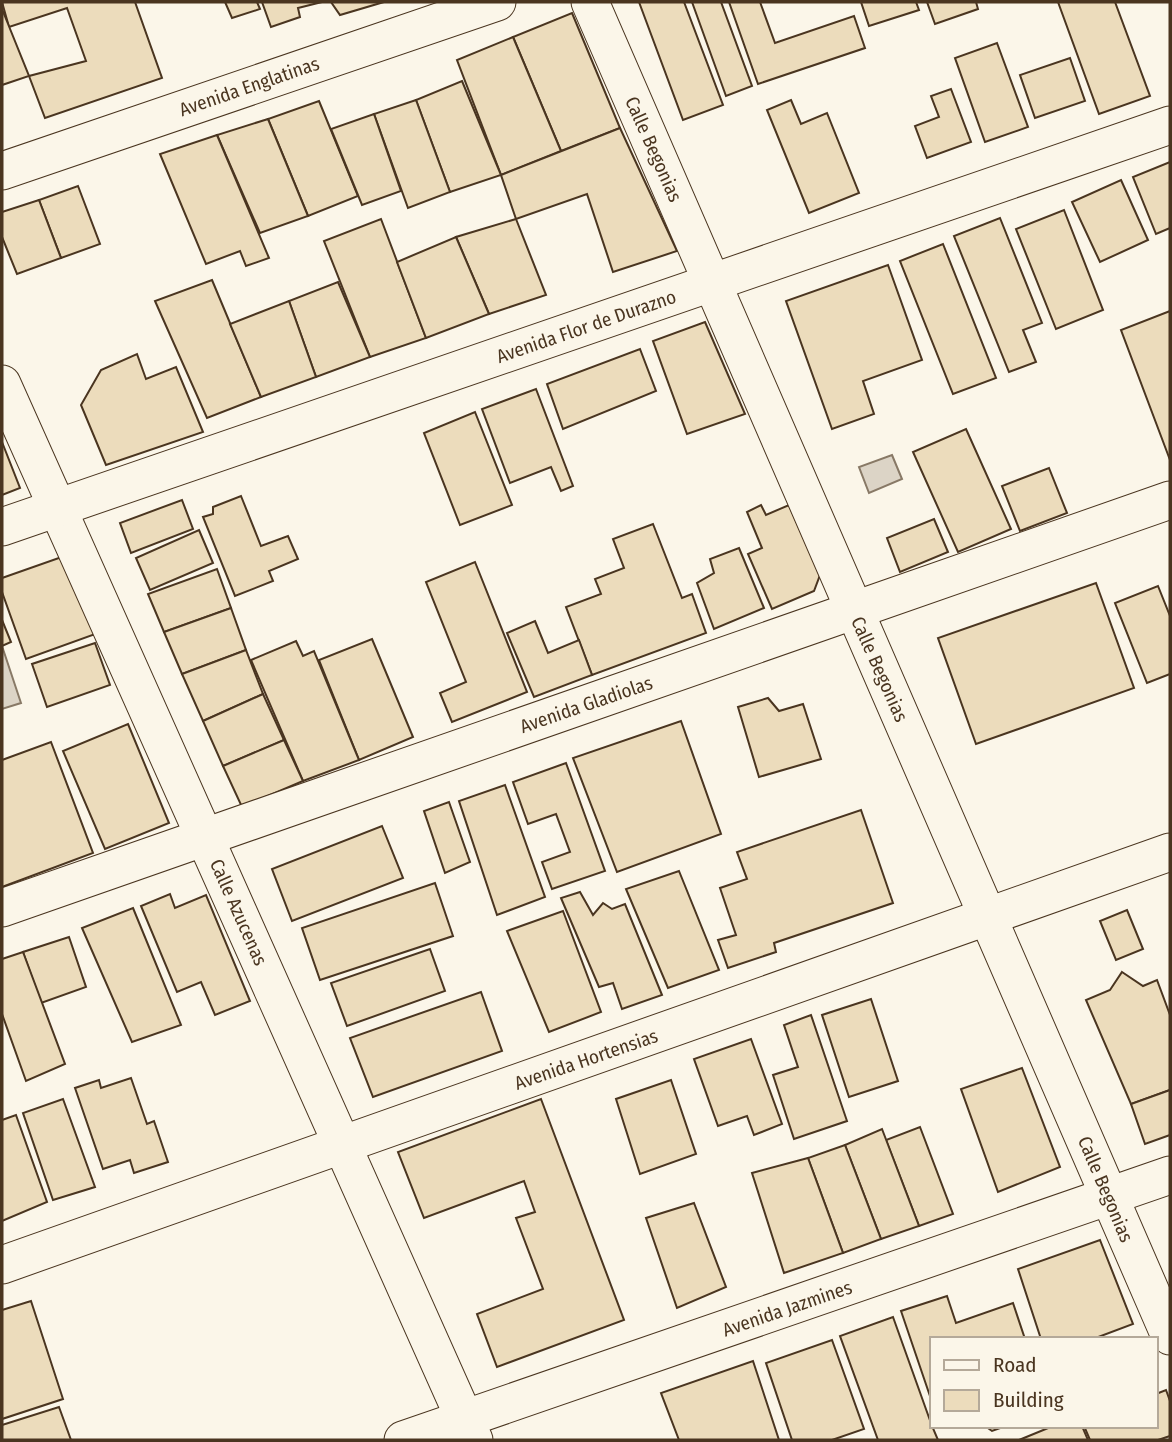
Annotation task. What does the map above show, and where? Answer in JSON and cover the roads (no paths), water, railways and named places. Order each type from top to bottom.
[{"type":"street","name":"Avenida Englatinas","points":[[2,171],[497,2]]},
{"type":"street","name":"Calle Begonias","points":[[590,2],[1170,1336]]},
{"type":"street","name":"Avenida Flor de Durazno","points":[[2,527],[1170,125]]},
{"type":"street","name":"Calle Azucenas","points":[[2,384],[469,1429]]},
{"type":"street","name":"Avenida Gladiolas","points":[[2,908],[1170,500]]},
{"type":"street","name":"Avenida Hortensias","points":[[2,1265],[1170,852]]},
{"type":"street","name":"Avenida Jazmines","points":[[403,1440],[469,1429],[1170,1175]]}]
